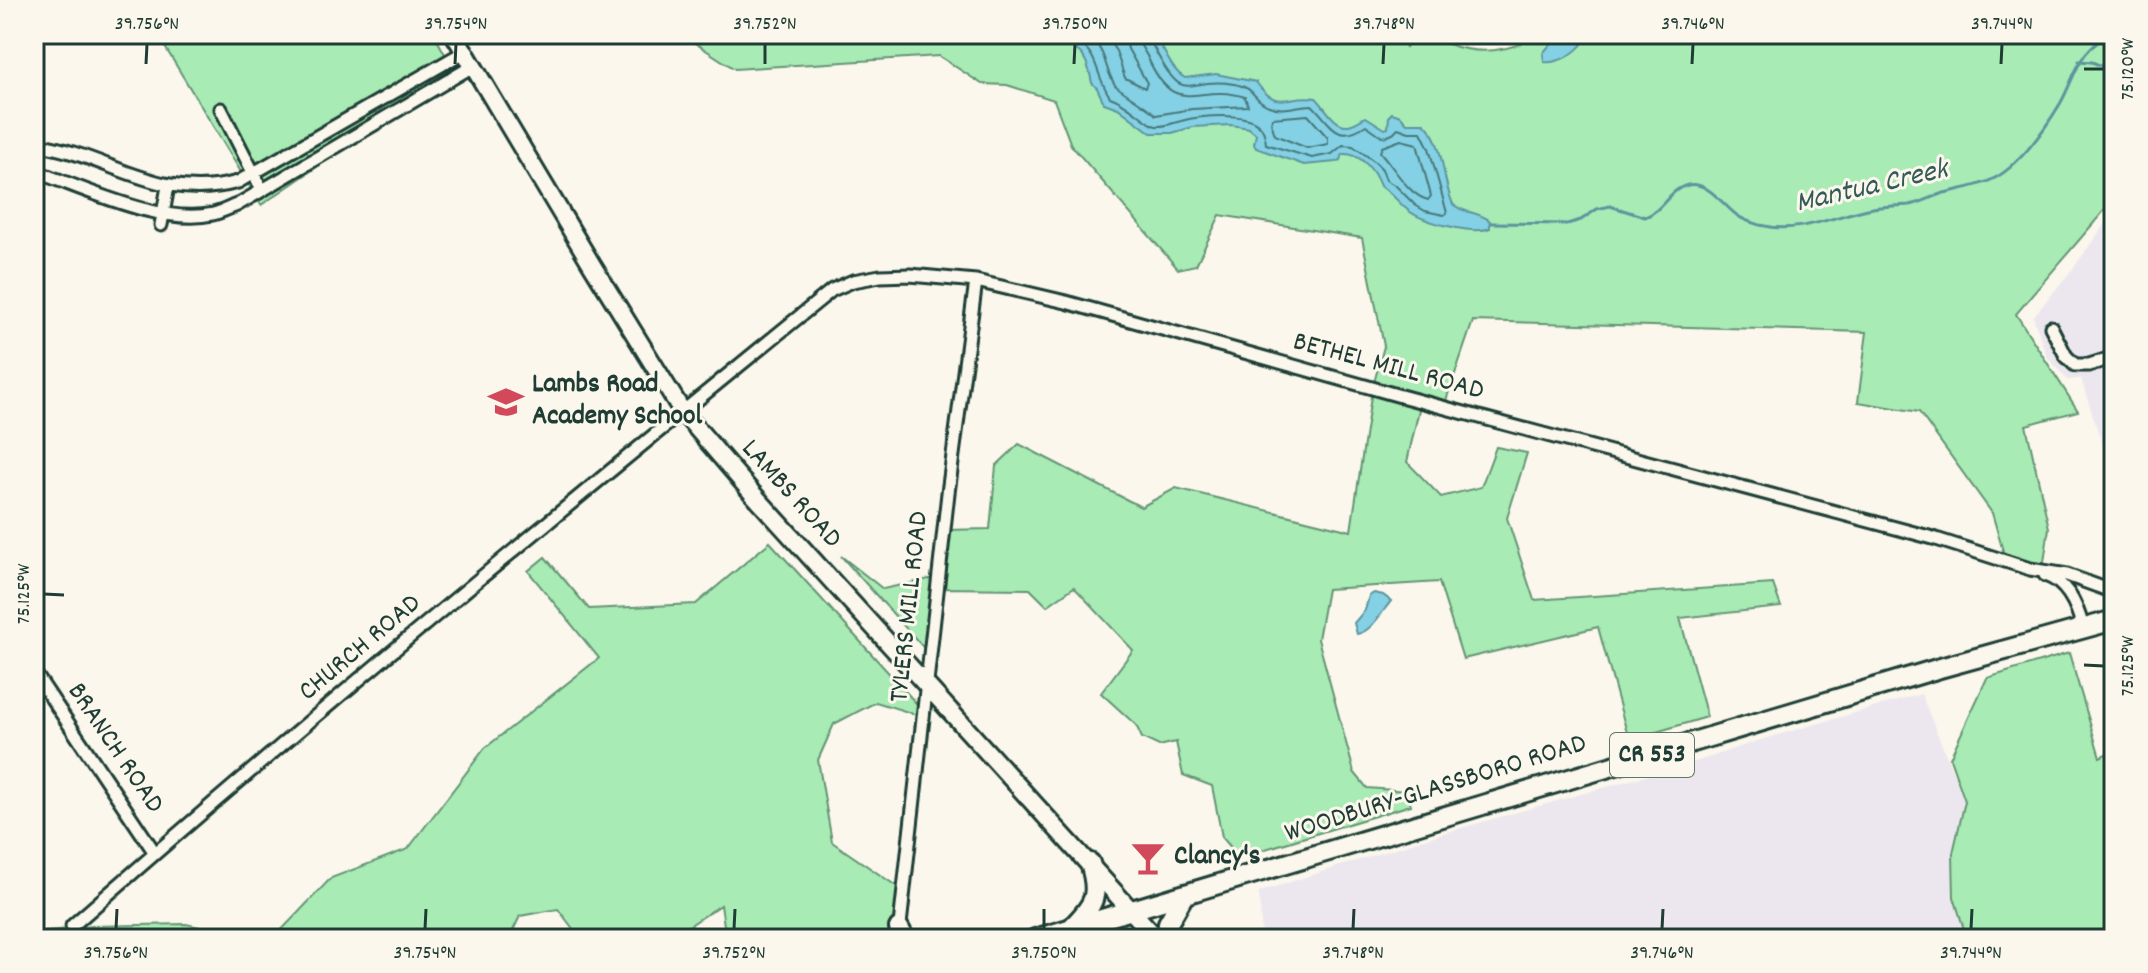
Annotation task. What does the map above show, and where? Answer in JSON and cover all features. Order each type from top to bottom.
[{"type":"main road","name":"LAMBS ROAD","points":[[454,34],[682,411],[1157,939]]},
{"type":"main road","name":"CR 553","points":[[2083,629],[2114,620]]},
{"type":"main road","name":"WOODBURY-GLASSBORO ROAD","points":[[1035,939],[1930,671],[2083,629]]},
{"type":"main road","points":[[1070,929],[1089,910],[1094,900],[1096,883],[1090,863]]},
{"type":"main road","points":[[1167,939],[1168,923],[1184,895]]},
{"type":"street","points":[[34,144],[168,186],[188,189],[223,186],[238,182],[468,59]]},
{"type":"street","points":[[34,171],[162,220],[213,214],[237,205],[262,190],[468,59]]},
{"type":"street","points":[[221,109],[262,190]]},
{"type":"street","points":[[162,220],[168,186]]},
{"type":"street","name":"BETHEL MILL ROAD","points":[[682,411],[839,287],[880,276],[910,275],[976,281],[1066,302],[1407,398],[1855,517],[2030,569],[2067,575],[2114,592]]},
{"type":"street","name":"TYLERS MILL ROAD","points":[[901,935],[926,685],[976,281]]},
{"type":"street","points":[[2051,327],[2066,356],[2075,365],[2089,365],[2114,357]]},
{"type":"street","name":"CHURCH ROAD","points":[[72,926],[682,411]]},
{"type":"street","points":[[2030,569],[2052,577],[2072,597],[2079,609],[2083,629]]},
{"type":"street","name":"BRANCH ROAD","points":[[34,672],[155,853]]},
{"type":"shaded area","points":[[2114,211],[2114,481],[2081,379],[2068,380],[2047,357],[2033,317],[2075,266]]},
{"type":"shaded area","points":[[1921,694],[1965,801],[1953,853],[1954,897],[1967,939],[1262,939],[1259,892],[1440,834]]},
{"type":"green space","points":[[172,34],[434,34],[453,69],[405,107],[261,205],[162,42]]},
{"type":"green space","points":[[681,34],[1398,34],[1406,47],[1418,34],[1459,48],[1482,51],[1516,45],[1536,34],[2114,34],[2114,204],[2109,205],[2016,314],[2078,411],[2026,425],[2049,528],[2043,569],[2005,558],[1992,513],[1919,412],[1858,402],[1867,332],[1473,321],[1444,406],[1421,401],[1407,462],[1441,497],[1481,487],[1496,447],[1527,453],[1507,518],[1534,600],[1773,584],[1781,607],[1680,618],[1707,717],[1629,740],[1598,627],[1463,659],[1439,582],[1327,589],[1318,639],[1354,772],[1367,788],[1407,791],[1411,805],[1239,857],[1222,837],[1212,786],[1183,775],[1176,742],[1159,746],[1142,738],[1136,725],[1101,693],[1133,650],[1074,587],[1047,606],[1030,589],[939,588],[931,656],[841,556],[883,589],[939,577],[945,530],[990,529],[996,466],[1019,444],[1141,507],[1176,488],[1351,531],[1372,390],[1384,346],[1362,238],[1220,215],[1196,265],[1178,269],[1071,145],[1054,100],[1007,85],[982,84],[939,56],[735,69]]},
{"type":"green space","points":[[770,542],[925,713],[924,717],[876,702],[834,724],[818,760],[832,842],[905,892],[900,939],[726,939],[721,905],[669,939],[581,939],[558,909],[520,916],[509,939],[273,939],[331,878],[408,849],[485,748],[599,658],[528,571],[545,557],[589,609],[696,604]]},
{"type":"green space","points":[[2069,653],[2100,757],[2114,750],[2114,939],[1967,939],[1954,897],[1953,853],[1965,801],[1950,758],[1987,678]]},
{"type":"green space","points":[[186,924],[253,939],[34,939],[34,933],[92,926]]},
{"type":"water","points":[[1049,34],[1152,34],[1175,69],[1185,78],[1216,74],[1256,82],[1277,99],[1316,98],[1334,119],[1347,125],[1366,117],[1385,129],[1392,113],[1401,116],[1407,123],[1424,123],[1436,140],[1453,204],[1486,218],[1490,221],[1490,228],[1461,229],[1416,215],[1380,186],[1366,164],[1350,154],[1343,154],[1341,160],[1336,162],[1304,165],[1256,148],[1256,134],[1249,128],[1231,125],[1151,133],[1118,108],[1104,103],[1092,83],[1083,56]]},
{"type":"water","points":[[1559,34],[1588,34],[1570,55],[1557,61],[1544,62],[1543,53]]},
{"type":"water","points":[[1374,593],[1391,601],[1371,626],[1357,634],[1354,623],[1365,610],[1369,596]]},
{"type":"waterway","name":"Mantua Creek","points":[[1490,223],[1567,224],[1610,206],[1645,217],[1681,187],[1688,185],[1709,190],[1746,221],[1775,227],[1803,226],[1873,208],[1918,203],[1991,180],[2011,167],[2047,125],[2085,54],[2092,46],[2113,34]]},
{"type":"waterway","points":[[2079,61],[2092,62],[2114,71]]},
{"type":"place","name":"Lambs Road Academy School","points":[[506,402]]},
{"type":"place","name":"Clancy's","points":[[1148,858]]}]
